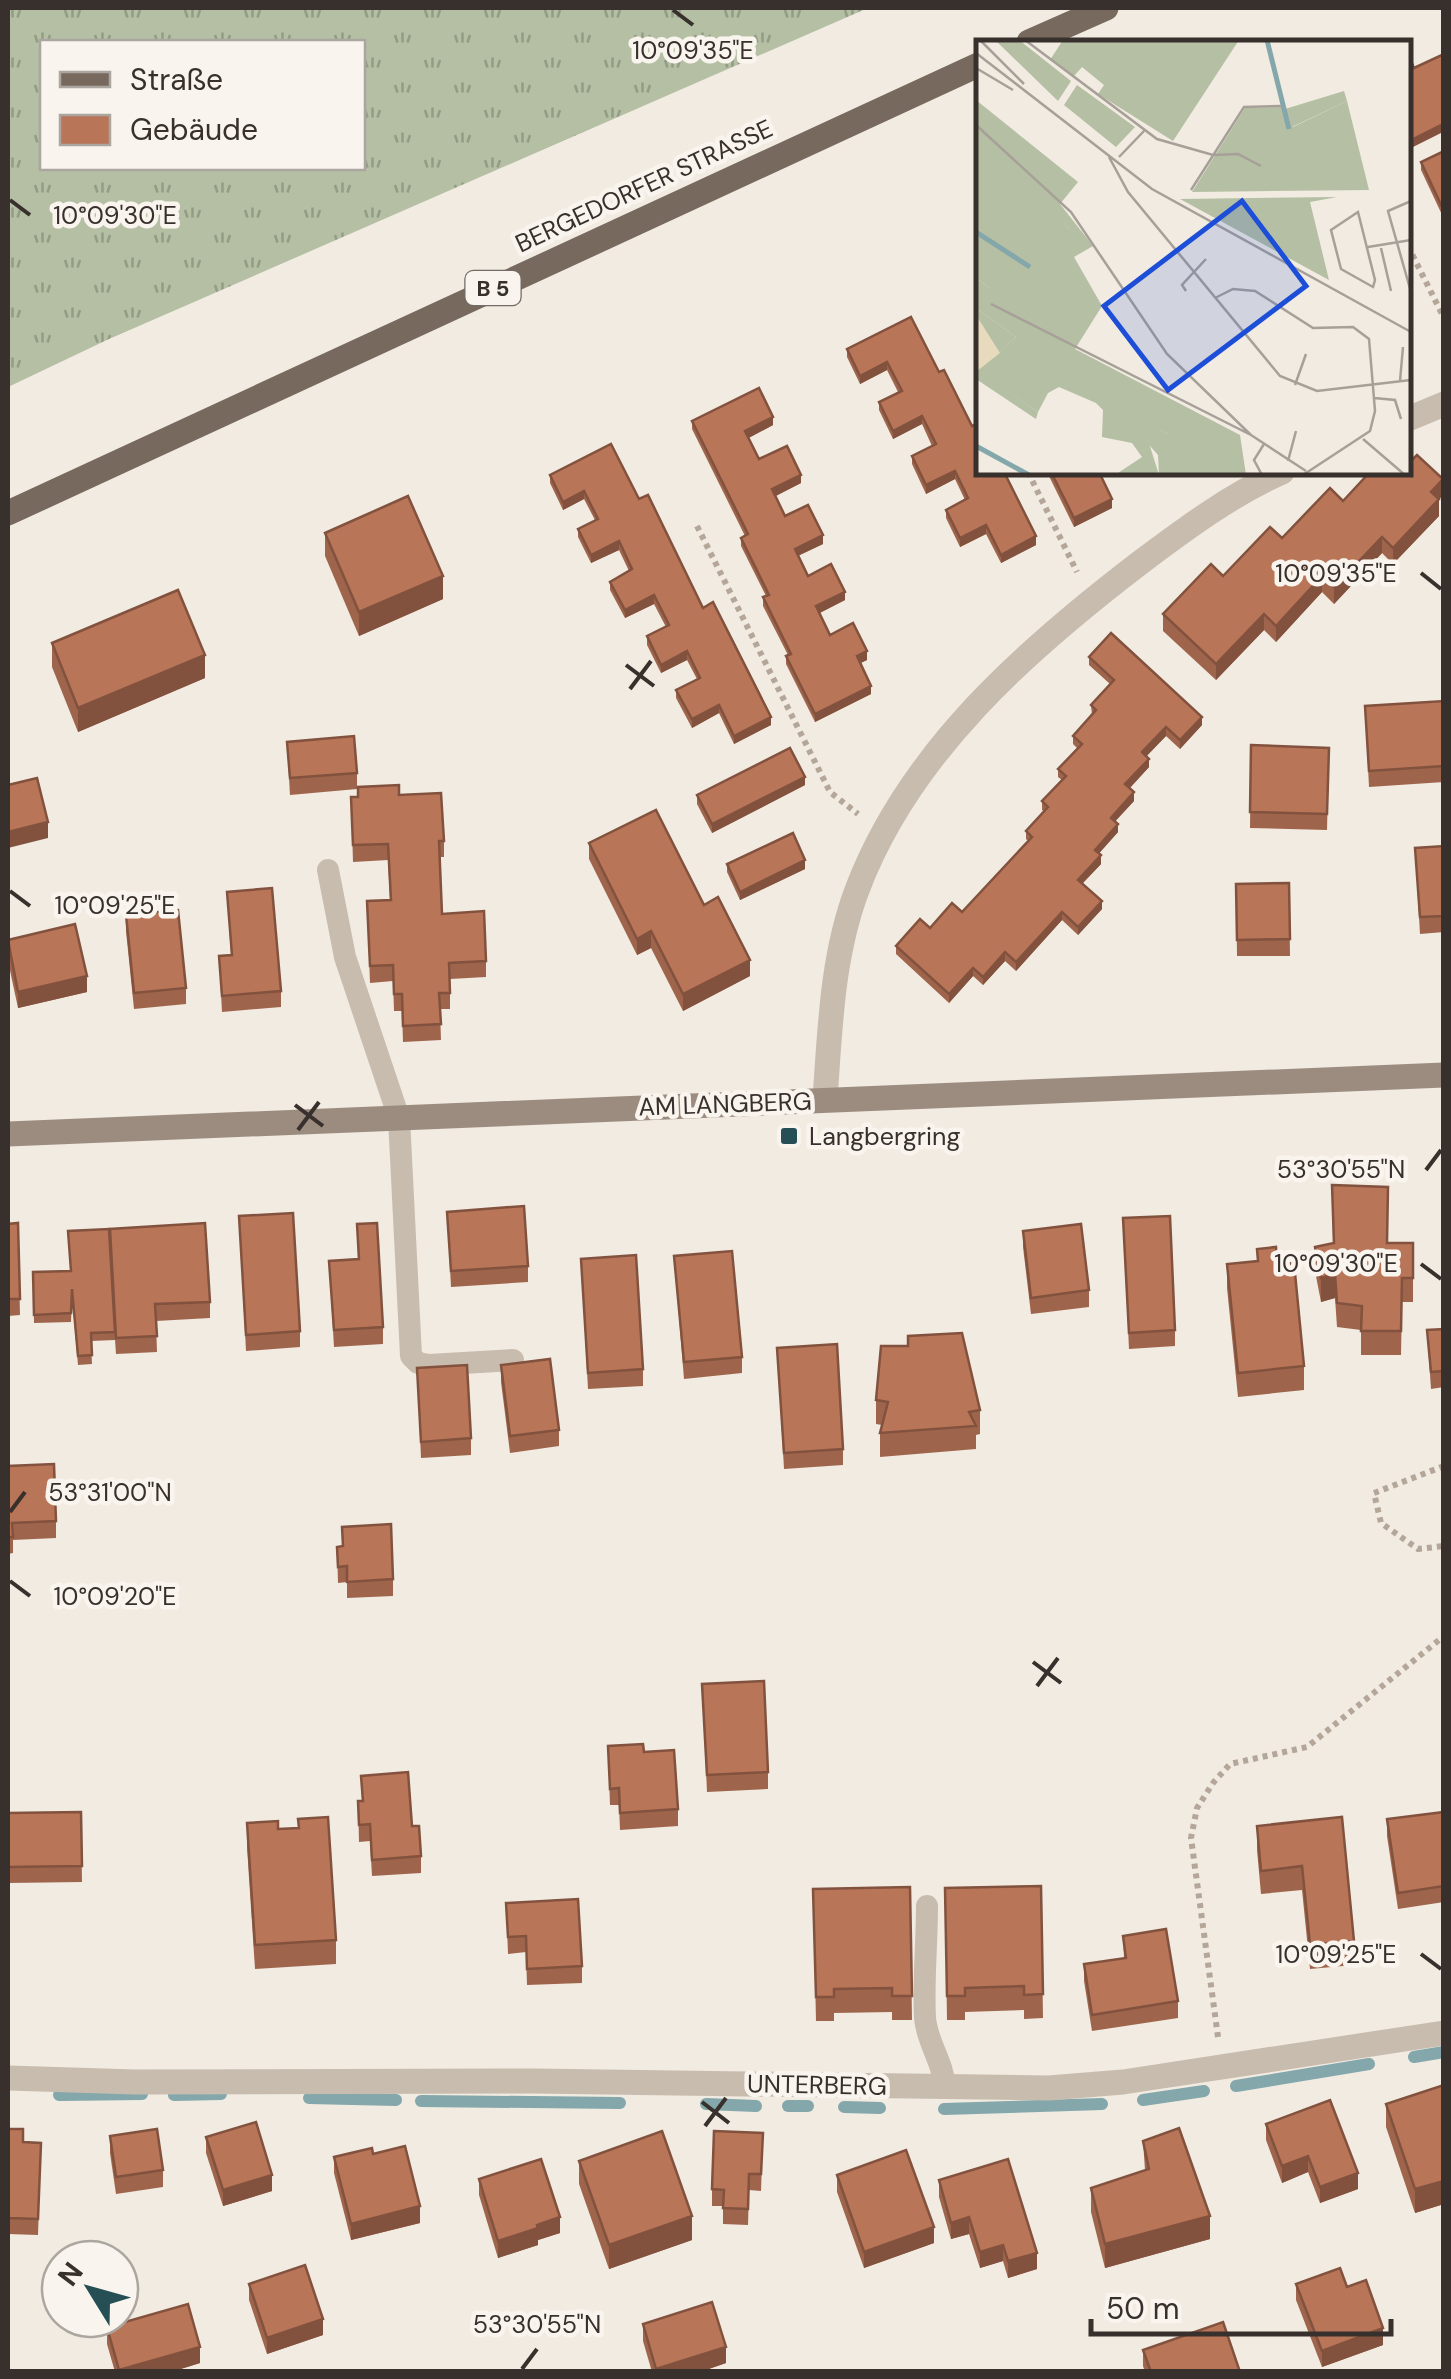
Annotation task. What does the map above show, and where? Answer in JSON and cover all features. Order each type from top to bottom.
[{"type":"main road","points":[[1034,40],[1106,8]]},
{"type":"main road","name":"BERGEDORFER STRASSE","points":[[8,512],[976,67]]},
{"type":"street","points":[[1411,418],[1444,404]]},
{"type":"street","points":[[825,1100],[837,962],[856,891],[883,833],[927,765],[989,691],[1091,600],[1182,531],[1277,475]]},
{"type":"street","name":"AM LANGBERG","points":[[8,1134],[1444,1074]]},
{"type":"street","name":"UNTERBERG","points":[[8,2078],[1067,2087],[1223,2068],[1444,2033]]},
{"type":"lane","points":[[328,870],[345,957],[399,1118],[411,1356],[418,1363],[429,1365],[514,1360]]},
{"type":"lane","points":[[927,1906],[925,2018],[943,2068],[944,2087]]},
{"type":"path","points":[[1411,252],[1444,318]]},
{"type":"path","points":[[1029,475],[1091,600]]},
{"type":"path","points":[[698,526],[830,792],[883,833]]},
{"type":"path","points":[[1444,1466],[1374,1494],[1382,1523],[1418,1549],[1444,1546]]},
{"type":"path","points":[[1223,2068],[1191,1838],[1197,1808],[1230,1764],[1307,1748],[1444,1636]]},
{"type":"green space","points":[[8,8],[868,8],[109,339],[8,387]]},
{"type":"building","points":[[1444,54],[1444,129],[1441,125],[1411,140],[1411,61],[1414,68]]},
{"type":"building","points":[[1444,151],[1444,211],[1421,162]]},
{"type":"building","points":[[911,317],[939,372],[944,370],[972,426],[976,424],[976,475],[1006,475],[1036,536],[1001,555],[986,525],[960,538],[946,510],[968,498],[955,471],[926,485],[912,456],[936,444],[922,416],[893,431],[879,402],[902,391],[887,362],[860,376],[847,349]]},
{"type":"building","points":[[759,388],[773,417],[745,431],[759,459],[787,446],[801,475],[772,489],[785,516],[808,505],[823,535],[795,549],[808,576],[831,564],[845,592],[816,606],[830,635],[853,623],[867,651],[857,656],[871,686],[815,714],[786,656],[791,654],[763,597],[769,595],[741,538],[748,534],[692,421]]},
{"type":"building","points":[[611,444],[639,499],[648,495],[703,608],[713,602],[771,717],[734,736],[719,705],[692,719],[676,690],[700,678],[687,651],[661,665],[647,636],[669,625],[654,595],[625,610],[610,582],[632,569],[619,541],[591,555],[578,529],[598,519],[584,491],[563,502],[550,475]]},
{"type":"building","points":[[1417,455],[1443,479],[1431,492],[1439,499],[1393,548],[1382,537],[1334,587],[1322,576],[1276,626],[1264,614],[1216,664],[1163,614],[1211,564],[1223,576],[1270,527],[1282,538],[1330,488],[1343,501],[1367,475],[1411,475],[1411,457]]},
{"type":"building","points":[[1052,475],[1100,475],[1112,499],[1074,518]]},
{"type":"building","points":[[408,496],[443,576],[359,612],[325,533]]},
{"type":"building","points":[[178,590],[205,655],[78,708],[52,643]]},
{"type":"building","points":[[1111,633],[1202,717],[1180,740],[1166,727],[1142,752],[1149,759],[1125,784],[1134,792],[1111,818],[1118,824],[1095,850],[1101,855],[1078,880],[1102,901],[1078,927],[1062,912],[1016,962],[1005,952],[983,977],[973,968],[949,994],[896,946],[920,919],[930,928],[952,903],[962,912],[1032,837],[1026,831],[1048,807],[1042,801],[1066,776],[1058,769],[1082,744],[1073,736],[1096,710],[1091,705],[1114,680],[1089,657]]},
{"type":"building","points":[[1444,701],[1444,766],[1369,771],[1365,706]]},
{"type":"building","points":[[354,736],[357,773],[290,778],[287,742]]},
{"type":"building","points":[[1251,745],[1329,748],[1327,814],[1250,812]]},
{"type":"building","points":[[790,748],[805,777],[712,824],[697,795]]},
{"type":"building","points":[[37,778],[48,822],[8,832],[8,785]]},
{"type":"building","points":[[399,785],[399,795],[441,793],[442,914],[484,911],[486,961],[449,963],[450,993],[439,993],[441,1024],[403,1026],[402,994],[394,994],[393,965],[370,966],[367,901],[391,900],[388,844],[353,845],[351,797],[358,797],[358,787]]},
{"type":"building","points":[[656,810],[704,905],[718,897],[750,960],[683,994],[651,931],[637,939],[589,843]]},
{"type":"building","points":[[793,833],[805,860],[740,892],[727,864]]},
{"type":"building","points":[[1444,846],[1444,916],[1420,917],[1415,848]]},
{"type":"building","points":[[1289,883],[1290,939],[1237,940],[1236,884]]},
{"type":"building","points":[[272,888],[281,991],[222,996],[219,956],[232,955],[227,892]]},
{"type":"building","points":[[178,910],[186,988],[134,993],[126,915]]},
{"type":"building","points":[[75,924],[87,976],[18,992],[8,940]]},
{"type":"building","points":[[1332,1185],[1388,1187],[1387,1243],[1413,1243],[1413,1278],[1402,1278],[1401,1331],[1361,1331],[1362,1306],[1337,1303],[1335,1274],[1321,1278],[1315,1247],[1334,1243]]},
{"type":"building","points":[[524,1206],[528,1266],[451,1271],[447,1212]]},
{"type":"building","points":[[293,1213],[300,1331],[246,1335],[239,1216]]},
{"type":"building","points":[[1170,1216],[1175,1330],[1129,1333],[1123,1218]]},
{"type":"building","points":[[18,1223],[20,1299],[8,1299],[8,1224]]},
{"type":"building","points":[[205,1223],[210,1302],[155,1304],[157,1336],[116,1338],[110,1229]]},
{"type":"building","points":[[377,1223],[383,1327],[334,1330],[329,1261],[359,1259],[357,1224]]},
{"type":"building","points":[[1081,1224],[1089,1290],[1031,1298],[1023,1231]]},
{"type":"building","points":[[109,1229],[115,1332],[91,1333],[92,1355],[78,1356],[72,1289],[71,1313],[34,1315],[33,1272],[71,1271],[68,1231]]},
{"type":"building","points":[[1276,1247],[1277,1264],[1294,1263],[1304,1366],[1238,1373],[1227,1264],[1258,1261],[1257,1249]]},
{"type":"building","points":[[732,1251],[742,1357],[684,1362],[674,1256]]},
{"type":"building","points":[[636,1255],[643,1369],[588,1373],[581,1259]]},
{"type":"building","points":[[1444,1329],[1444,1371],[1431,1372],[1427,1330]]},
{"type":"building","points":[[962,1333],[980,1410],[969,1412],[976,1426],[880,1433],[888,1402],[876,1400],[881,1346],[908,1346],[908,1336]]},
{"type":"building","points":[[837,1344],[843,1449],[784,1453],[777,1348]]},
{"type":"building","points":[[550,1359],[559,1430],[510,1436],[501,1365]]},
{"type":"building","points":[[467,1365],[471,1438],[421,1442],[417,1368]]},
{"type":"building","points":[[54,1464],[56,1521],[12,1523],[13,1537],[8,1537],[8,1466]]},
{"type":"building","points":[[391,1524],[393,1579],[347,1582],[347,1566],[338,1567],[342,1527]]},
{"type":"building","points":[[764,1681],[768,1772],[707,1775],[702,1684]]},
{"type":"building","points":[[643,1744],[644,1752],[674,1750],[678,1809],[620,1813],[619,1788],[610,1789],[608,1746]]},
{"type":"building","points":[[408,1772],[412,1826],[419,1826],[421,1856],[372,1860],[370,1824],[359,1825],[358,1801],[363,1801],[361,1776]]},
{"type":"building","points":[[81,1812],[82,1866],[8,1867],[8,1813]]},
{"type":"building","points":[[1444,1812],[1444,1886],[1398,1893],[1387,1819]]},
{"type":"building","points":[[328,1817],[336,1940],[255,1945],[247,1823],[278,1821],[278,1829],[299,1828],[298,1819]]},
{"type":"building","points":[[1342,1817],[1354,1941],[1310,1945],[1302,1866],[1261,1871],[1257,1826]]},
{"type":"building","points":[[1041,1886],[1043,1994],[1024,1995],[1024,1986],[965,1988],[965,1996],[947,1996],[945,1888]]},
{"type":"building","points":[[910,1887],[912,1996],[892,1996],[892,1988],[834,1989],[834,1997],[816,1997],[813,1889]]},
{"type":"building","points":[[578,1899],[582,1966],[527,1969],[526,1936],[508,1937],[506,1903]]},
{"type":"building","points":[[1166,1929],[1178,2001],[1092,2015],[1084,1964],[1126,1958],[1123,1936]]},
{"type":"building","points":[[1444,2085],[1444,2181],[1415,2189],[1386,2104]]},
{"type":"building","points":[[1330,2100],[1358,2173],[1320,2187],[1308,2156],[1282,2166],[1266,2124]]},
{"type":"building","points":[[256,2122],[272,2175],[223,2190],[206,2137]]},
{"type":"building","points":[[1179,2128],[1210,2216],[1105,2244],[1091,2188],[1149,2169],[1143,2141]]},
{"type":"building","points":[[8,2129],[23,2129],[23,2142],[41,2143],[38,2219],[8,2218]]},
{"type":"building","points":[[157,2129],[163,2170],[116,2177],[110,2136]]},
{"type":"building","points":[[662,2131],[692,2216],[609,2245],[579,2161]]},
{"type":"building","points":[[714,2131],[763,2133],[761,2174],[749,2174],[748,2209],[723,2208],[724,2190],[712,2189]]},
{"type":"building","points":[[405,2146],[420,2206],[351,2224],[334,2157],[372,2148],[373,2154]]},
{"type":"building","points":[[906,2150],[934,2227],[864,2252],[837,2175]]},
{"type":"building","points":[[541,2159],[560,2217],[498,2241],[479,2179]]},
{"type":"building","points":[[1008,2159],[1037,2253],[1008,2261],[1003,2245],[980,2252],[969,2217],[951,2223],[939,2180]]},
{"type":"building","points":[[305,2265],[323,2319],[267,2338],[249,2284]]},
{"type":"building","points":[[1340,2268],[1347,2287],[1366,2280],[1383,2328],[1322,2351],[1296,2284]]},
{"type":"building","points":[[712,2302],[726,2347],[656,2369],[643,2324]]},
{"type":"building","points":[[188,2304],[200,2347],[119,2370],[110,2339],[140,2339],[140,2318]]},
{"type":"building","points":[[1223,2322],[1240,2372],[1151,2372],[1143,2350]]},
{"type":"waterway","points":[[1414,2057],[1444,2052]]},
{"type":"waterway","points":[[1236,2086],[1369,2064]]},
{"type":"waterway","points":[[1143,2100],[1204,2091]]},
{"type":"waterway","points":[[59,2095],[142,2094]]},
{"type":"waterway","points":[[174,2095],[221,2094]]},
{"type":"waterway","points":[[309,2098],[396,2100]]},
{"type":"waterway","points":[[421,2101],[620,2103]]},
{"type":"waterway","points":[[706,2104],[756,2106]]},
{"type":"waterway","points":[[944,2109],[1102,2104]]},
{"type":"waterway","points":[[788,2106],[808,2106]]},
{"type":"waterway","points":[[844,2107],[880,2108]]},
{"type":"place","name":"Langbergring","points":[[789,1136]]}]
